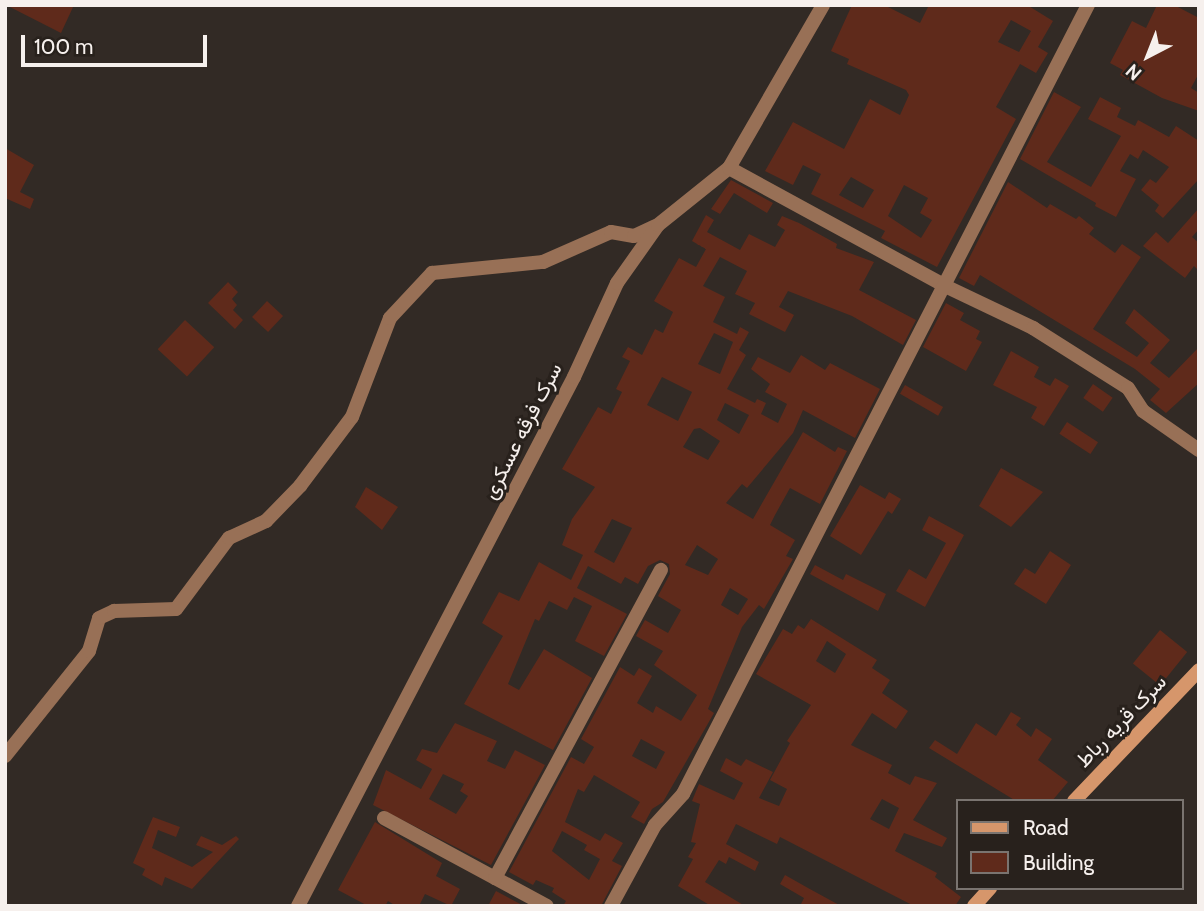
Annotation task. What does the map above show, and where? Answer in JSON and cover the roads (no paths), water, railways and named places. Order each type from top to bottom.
[{"type":"street","name":"سرک فرقه عسکری","points":[[298,906],[574,377],[617,283],[658,225],[729,168],[823,5]]},
{"type":"street","points":[[611,906],[655,825],[683,794],[1088,5]]},
{"type":"street","points":[[729,168],[945,286],[1033,328],[1128,388],[1143,411],[1199,450]]},
{"type":"street","points":[[5,756],[89,651],[99,618],[114,611],[176,609],[229,538],[266,521],[300,486],[352,417],[390,318],[432,273],[543,262],[611,232],[634,236],[658,225]]},
{"type":"street","points":[[495,878],[661,570]]},
{"type":"street","name":"سرک قریه رباط","points":[[1076,799],[1199,670]]},
{"type":"street","points":[[384,818],[547,906]]},
{"type":"street","points":[[974,906],[988,890]]}]
